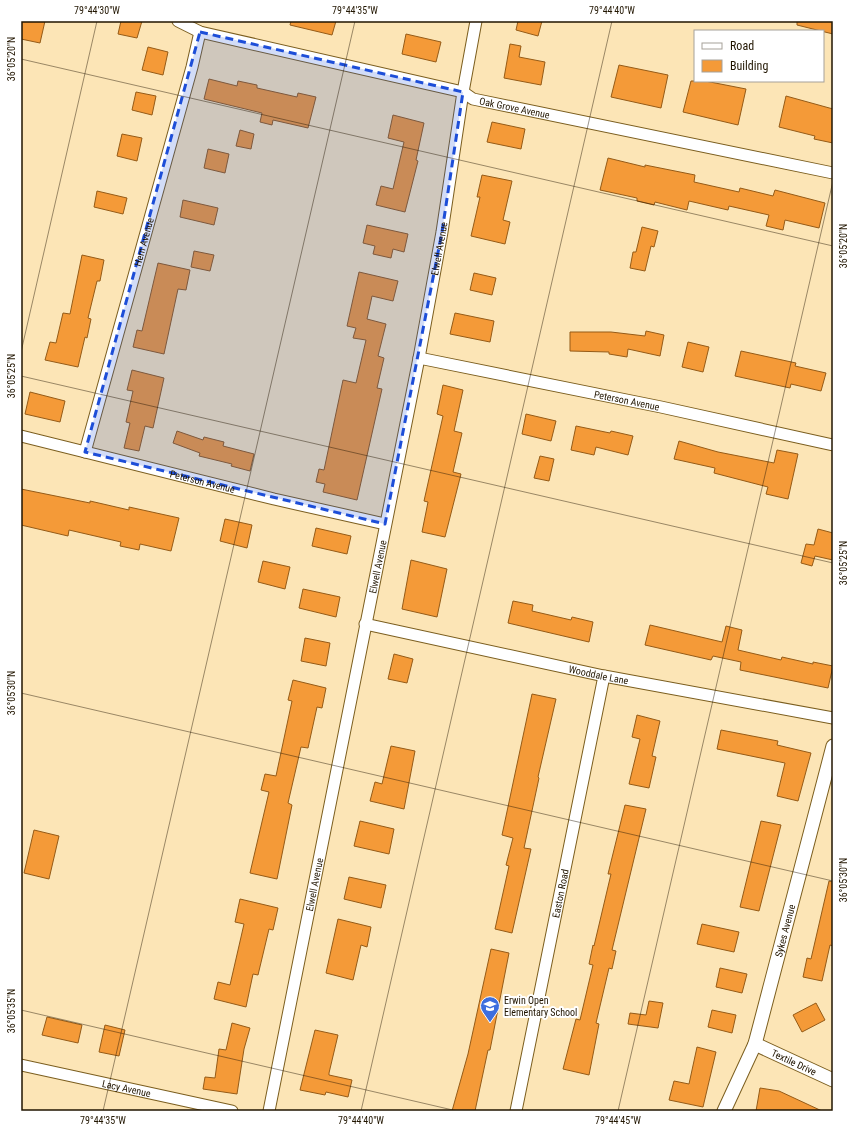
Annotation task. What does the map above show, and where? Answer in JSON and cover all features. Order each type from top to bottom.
[{"type":"street","name":"Oak Grove Avenue","points":[[178,21],[200,32],[463,92],[473,99],[833,173]]},
{"type":"street","name":"Elwell Avenue","points":[[269,1111],[419,358],[442,232],[463,92],[476,21]]},
{"type":"street","name":"Hern Avenue","points":[[85,452],[192,67],[200,32]]},
{"type":"street","name":"Peterson Avenue","points":[[419,358],[661,407],[833,445]]},
{"type":"street","name":"Peterson Avenue","points":[[21,436],[385,524]]},
{"type":"street","name":"Wooddale Lane","points":[[365,624],[604,676],[833,718]]},
{"type":"street","name":"Easton Road","points":[[516,1111],[604,676]]},
{"type":"street","name":"Sykes Avenue","points":[[724,1111],[755,1044],[833,746]]},
{"type":"street","name":"Textile Drive","points":[[755,1044],[833,1080]]},
{"type":"street","name":"Lacy Avenue","points":[[21,1065],[232,1111]]},
{"type":"highlighted area","points":[[200,32],[463,92],[442,232],[385,524],[85,452]]},
{"type":"building","points":[[21,21],[45,21],[40,43],[21,39]]},
{"type":"building","points":[[121,21],[142,21],[137,38],[118,34]]},
{"type":"building","points":[[291,21],[336,21],[332,35],[290,25]]},
{"type":"building","points":[[518,21],[542,21],[538,36],[516,30]]},
{"type":"building","points":[[797,21],[833,21],[833,34],[824,32],[824,30],[817,30],[797,25]]},
{"type":"building","points":[[406,34],[441,42],[436,62],[402,54]]},
{"type":"building","points":[[510,44],[521,46],[519,57],[545,62],[541,85],[504,78]]},
{"type":"building","points":[[148,47],[168,52],[163,75],[142,70]]},
{"type":"building","points":[[619,65],[668,75],[661,108],[611,97]]},
{"type":"building","points":[[209,79],[237,86],[238,81],[257,85],[257,88],[297,97],[298,93],[316,97],[308,128],[273,120],[272,125],[260,122],[262,113],[204,99]]},
{"type":"building","points":[[691,81],[710,82],[746,89],[738,125],[683,112]]},
{"type":"building","points":[[136,92],[156,96],[152,115],[132,110]]},
{"type":"building","points":[[786,96],[833,109],[833,143],[814,139],[815,136],[779,127]]},
{"type":"building","points":[[393,115],[424,123],[416,160],[418,161],[405,212],[376,205],[381,186],[393,189],[404,142],[388,138]]},
{"type":"building","points":[[492,122],[525,129],[521,149],[487,142]]},
{"type":"building","points":[[240,130],[254,134],[251,149],[236,146]]},
{"type":"building","points":[[122,134],[142,138],[137,161],[117,156]]},
{"type":"building","points":[[208,149],[229,154],[225,173],[204,168]]},
{"type":"building","points":[[608,158],[645,167],[645,165],[695,175],[694,182],[739,192],[740,188],[773,196],[775,190],[825,203],[819,228],[785,220],[783,230],[766,226],[769,215],[729,206],[728,210],[689,201],[687,210],[655,202],[654,205],[637,201],[637,198],[600,190]]},
{"type":"building","points":[[482,175],[512,181],[503,220],[510,222],[505,244],[471,236],[480,197],[477,197]]},
{"type":"building","points":[[97,191],[127,198],[123,214],[94,207]]},
{"type":"building","points":[[183,200],[218,208],[214,225],[180,217]]},
{"type":"building","points":[[367,225],[408,234],[404,252],[393,249],[391,258],[373,254],[375,246],[363,243]]},
{"type":"building","points":[[642,227],[658,231],[654,247],[651,246],[645,271],[630,268],[633,252],[636,252]]},
{"type":"building","points":[[194,251],[214,255],[210,271],[191,267]]},
{"type":"building","points":[[82,255],[104,260],[100,281],[97,281],[88,318],[91,319],[87,338],[85,337],[78,367],[45,360],[50,342],[56,343],[63,313],[70,314]]},
{"type":"building","points":[[158,263],[190,270],[186,290],[178,289],[164,354],[133,347],[137,330],[142,331]]},
{"type":"building","points":[[359,272],[398,281],[393,301],[372,296],[367,319],[386,324],[378,356],[384,358],[377,388],[382,389],[357,500],[323,492],[325,484],[316,482],[319,469],[324,470],[343,380],[356,383],[366,340],[353,338],[356,328],[347,326]]},
{"type":"building","points":[[474,273],[496,278],[492,295],[470,290]]},
{"type":"building","points":[[455,313],[494,321],[490,342],[450,334]]},
{"type":"building","points":[[646,331],[664,335],[660,356],[628,349],[627,357],[609,354],[609,352],[570,351],[570,332],[611,332],[645,336]]},
{"type":"building","points":[[688,342],[709,347],[703,372],[682,367]]},
{"type":"building","points":[[741,351],[796,363],[795,366],[826,373],[821,391],[791,384],[790,388],[735,376]]},
{"type":"building","points":[[132,370],[164,378],[153,428],[145,426],[139,451],[124,448],[130,423],[126,422],[133,391],[127,390]]},
{"type":"building","points":[[443,385],[463,390],[454,431],[462,433],[453,472],[461,474],[445,537],[422,532],[428,502],[424,501],[443,416],[437,414]]},
{"type":"building","points":[[30,392],[65,401],[60,422],[25,414]]},
{"type":"building","points":[[526,414],[556,421],[551,441],[522,434]]},
{"type":"building","points":[[576,426],[633,436],[628,455],[596,447],[594,455],[571,450]]},
{"type":"building","points":[[177,431],[203,440],[204,437],[224,442],[223,446],[254,454],[250,471],[231,466],[232,464],[199,456],[200,453],[173,443]]},
{"type":"building","points":[[679,441],[718,452],[774,463],[777,450],[798,454],[788,499],[766,494],[768,487],[714,473],[715,468],[674,459]]},
{"type":"building","points":[[540,456],[554,459],[549,481],[534,478]]},
{"type":"building","points":[[21,489],[90,503],[90,501],[129,510],[129,507],[179,518],[171,551],[140,544],[139,550],[120,546],[121,542],[69,530],[68,536],[21,525]]},
{"type":"building","points":[[225,519],[252,525],[247,548],[220,541]]},
{"type":"building","points":[[316,528],[351,536],[347,554],[312,546]]},
{"type":"building","points":[[818,529],[833,533],[833,560],[815,556],[812,566],[801,563],[806,544],[814,545]]},
{"type":"building","points":[[411,560],[447,569],[437,617],[402,609]]},
{"type":"building","points":[[263,561],[290,567],[285,589],[258,582]]},
{"type":"building","points":[[303,589],[340,597],[336,617],[299,608]]},
{"type":"building","points":[[513,601],[533,605],[532,611],[571,620],[572,617],[593,622],[589,642],[508,623]]},
{"type":"building","points":[[650,625],[722,642],[726,626],[742,630],[738,650],[781,660],[782,657],[813,664],[813,662],[833,666],[828,688],[740,670],[741,662],[713,656],[711,660],[645,645]]},
{"type":"building","points":[[305,638],[330,643],[326,666],[301,661]]},
{"type":"building","points":[[394,654],[413,659],[407,683],[388,679]]},
{"type":"building","points":[[293,680],[326,688],[322,708],[317,707],[308,748],[301,747],[288,803],[292,805],[277,879],[250,873],[269,792],[261,790],[265,774],[276,776],[292,701],[288,700]]},
{"type":"building","points":[[532,694],[556,699],[538,777],[524,848],[531,849],[512,933],[495,929],[509,866],[506,865],[513,838],[502,835]]},
{"type":"building","points":[[637,715],[660,721],[652,756],[656,757],[649,788],[629,784],[640,739],[632,737]]},
{"type":"building","points":[[721,730],[778,741],[777,745],[811,753],[798,801],[777,796],[785,763],[717,749]]},
{"type":"building","points":[[391,746],[415,751],[404,809],[370,801],[375,782],[382,784]]},
{"type":"building","points":[[625,805],[646,809],[612,950],[616,951],[612,969],[609,968],[596,1023],[599,1024],[589,1075],[563,1069],[576,1019],[580,1020],[593,965],[589,964],[611,874],[608,874]]},
{"type":"building","points":[[360,821],[394,829],[389,854],[354,846]]},
{"type":"building","points":[[761,821],[781,825],[759,911],[740,907]]},
{"type":"building","points":[[34,830],[59,836],[49,879],[24,873]]},
{"type":"building","points":[[349,877],[386,885],[381,908],[344,899]]},
{"type":"building","points":[[829,881],[833,882],[833,946],[830,945],[822,981],[803,977],[807,958],[811,959]]},
{"type":"building","points":[[240,899],[278,908],[273,930],[269,929],[258,975],[253,974],[246,1007],[214,999],[218,982],[230,985],[244,924],[235,922]]},
{"type":"building","points":[[338,919],[371,927],[367,947],[361,945],[353,980],[326,973]]},
{"type":"building","points":[[702,924],[739,932],[734,952],[697,944]]},
{"type":"building","points":[[491,949],[509,953],[490,1050],[488,1050],[475,1111],[452,1111],[468,1054]]},
{"type":"building","points":[[720,968],[747,974],[742,993],[716,987]]},
{"type":"building","points":[[649,1001],[663,1003],[658,1028],[628,1024],[630,1013],[646,1015]]},
{"type":"building","points":[[816,1003],[825,1020],[802,1032],[793,1015]]},
{"type":"building","points":[[712,1010],[736,1015],[732,1033],[708,1027]]},
{"type":"building","points":[[47,1017],[82,1025],[78,1043],[42,1035]]},
{"type":"building","points":[[232,1023],[250,1028],[244,1049],[237,1094],[203,1089],[205,1077],[215,1078],[219,1049],[226,1050]]},
{"type":"building","points":[[105,1025],[125,1030],[119,1056],[99,1052]]},
{"type":"building","points":[[315,1030],[338,1035],[329,1075],[352,1080],[348,1097],[326,1092],[325,1095],[300,1090]]},
{"type":"building","points":[[697,1047],[716,1052],[703,1107],[669,1100],[674,1081],[689,1084]]},
{"type":"building","points":[[760,1088],[779,1091],[822,1111],[756,1111]]},
{"type":"place","name":"Erwin Open Elementary School","points":[[490,1023]]}]
